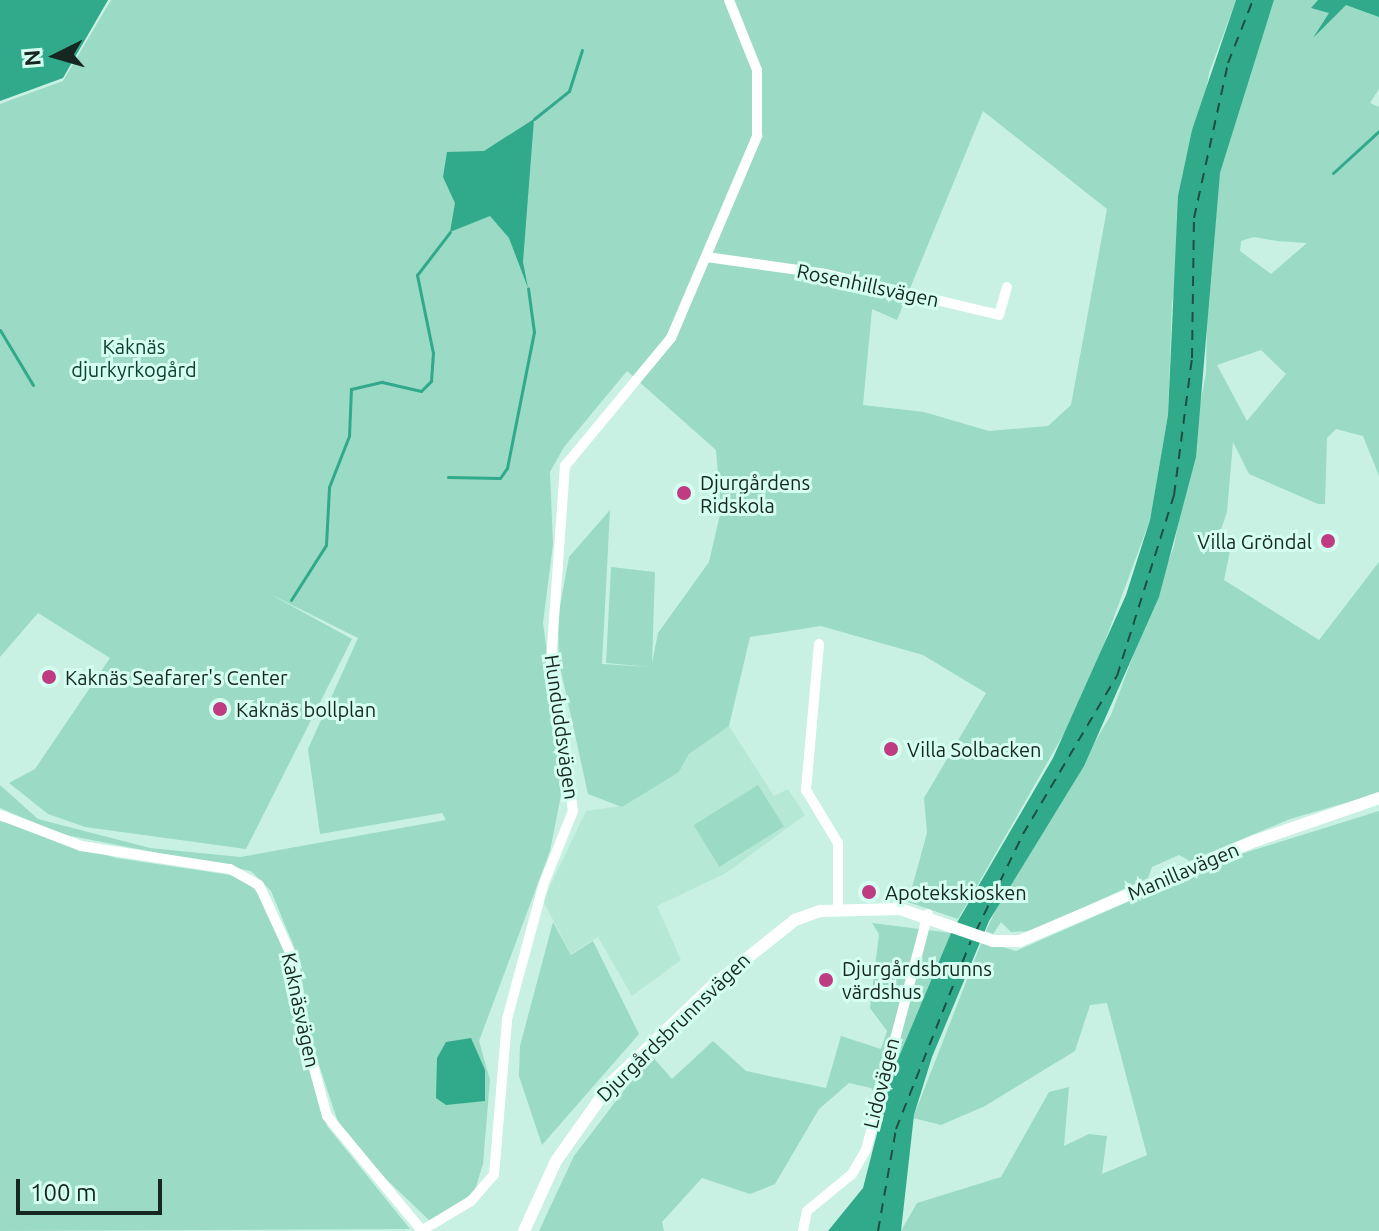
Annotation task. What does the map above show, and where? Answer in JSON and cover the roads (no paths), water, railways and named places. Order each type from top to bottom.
[{"type":"street","name":"Hunduddsvägen","points":[[422,1231],[471,1201],[494,1175],[507,1019],[544,883],[573,811],[551,661],[565,466],[582,437],[661,354],[751,158],[760,117],[757,70],[729,0]]},
{"type":"street","name":"Rosenhillsvägen","points":[[707,257],[826,274],[999,315],[1007,287]]},
{"type":"street","points":[[819,644],[806,790],[838,843],[838,909]]},
{"type":"street","name":"Manillavägen","points":[[989,939],[1031,938],[1255,841],[1379,798]]},
{"type":"street","name":"Kaknäsvägen","points":[[0,815],[81,846],[230,869],[256,882],[293,959],[301,1021],[327,1116],[422,1231]]},
{"type":"street","name":"Djurgårdsbrunnsvägen","points":[[524,1231],[573,1133],[635,1058],[773,933],[811,913],[838,909],[928,914],[989,939]]},
{"type":"street","name":"Lidovägen","points":[[803,1231],[807,1211],[852,1174],[866,1150],[928,914]]},
{"type":"waterway","points":[[534,119],[569,91],[582,50]]},
{"type":"waterway","points":[[1333,173],[1379,131]]},
{"type":"waterway","points":[[291,600],[326,545],[329,487],[349,436],[351,389],[382,382],[421,391],[431,381],[433,353],[417,275],[450,232]]},
{"type":"waterway","points":[[448,477],[500,478],[507,468],[534,332],[528,288]]},
{"type":"waterway","points":[[0,330],[33,385]]},
{"type":"place","name":"Djurgårdens Ridskola","points":[[684,493]]},
{"type":"place","name":"Villa Gröndal","points":[[1328,541]]},
{"type":"place","name":"Kaknäs Seafarer's Center","points":[[49,677]]},
{"type":"place","name":"Kaknäs bollplan","points":[[220,709]]},
{"type":"place","name":"Villa Solbacken","points":[[891,749]]},
{"type":"place","name":"Apotekskiosken","points":[[869,892]]},
{"type":"place","name":"Djurgårdsbrunns värdshus","points":[[826,980]]},
{"type":"park label","name":"Kaknäs djurkyrkogård","points":[[134,358]]}]
